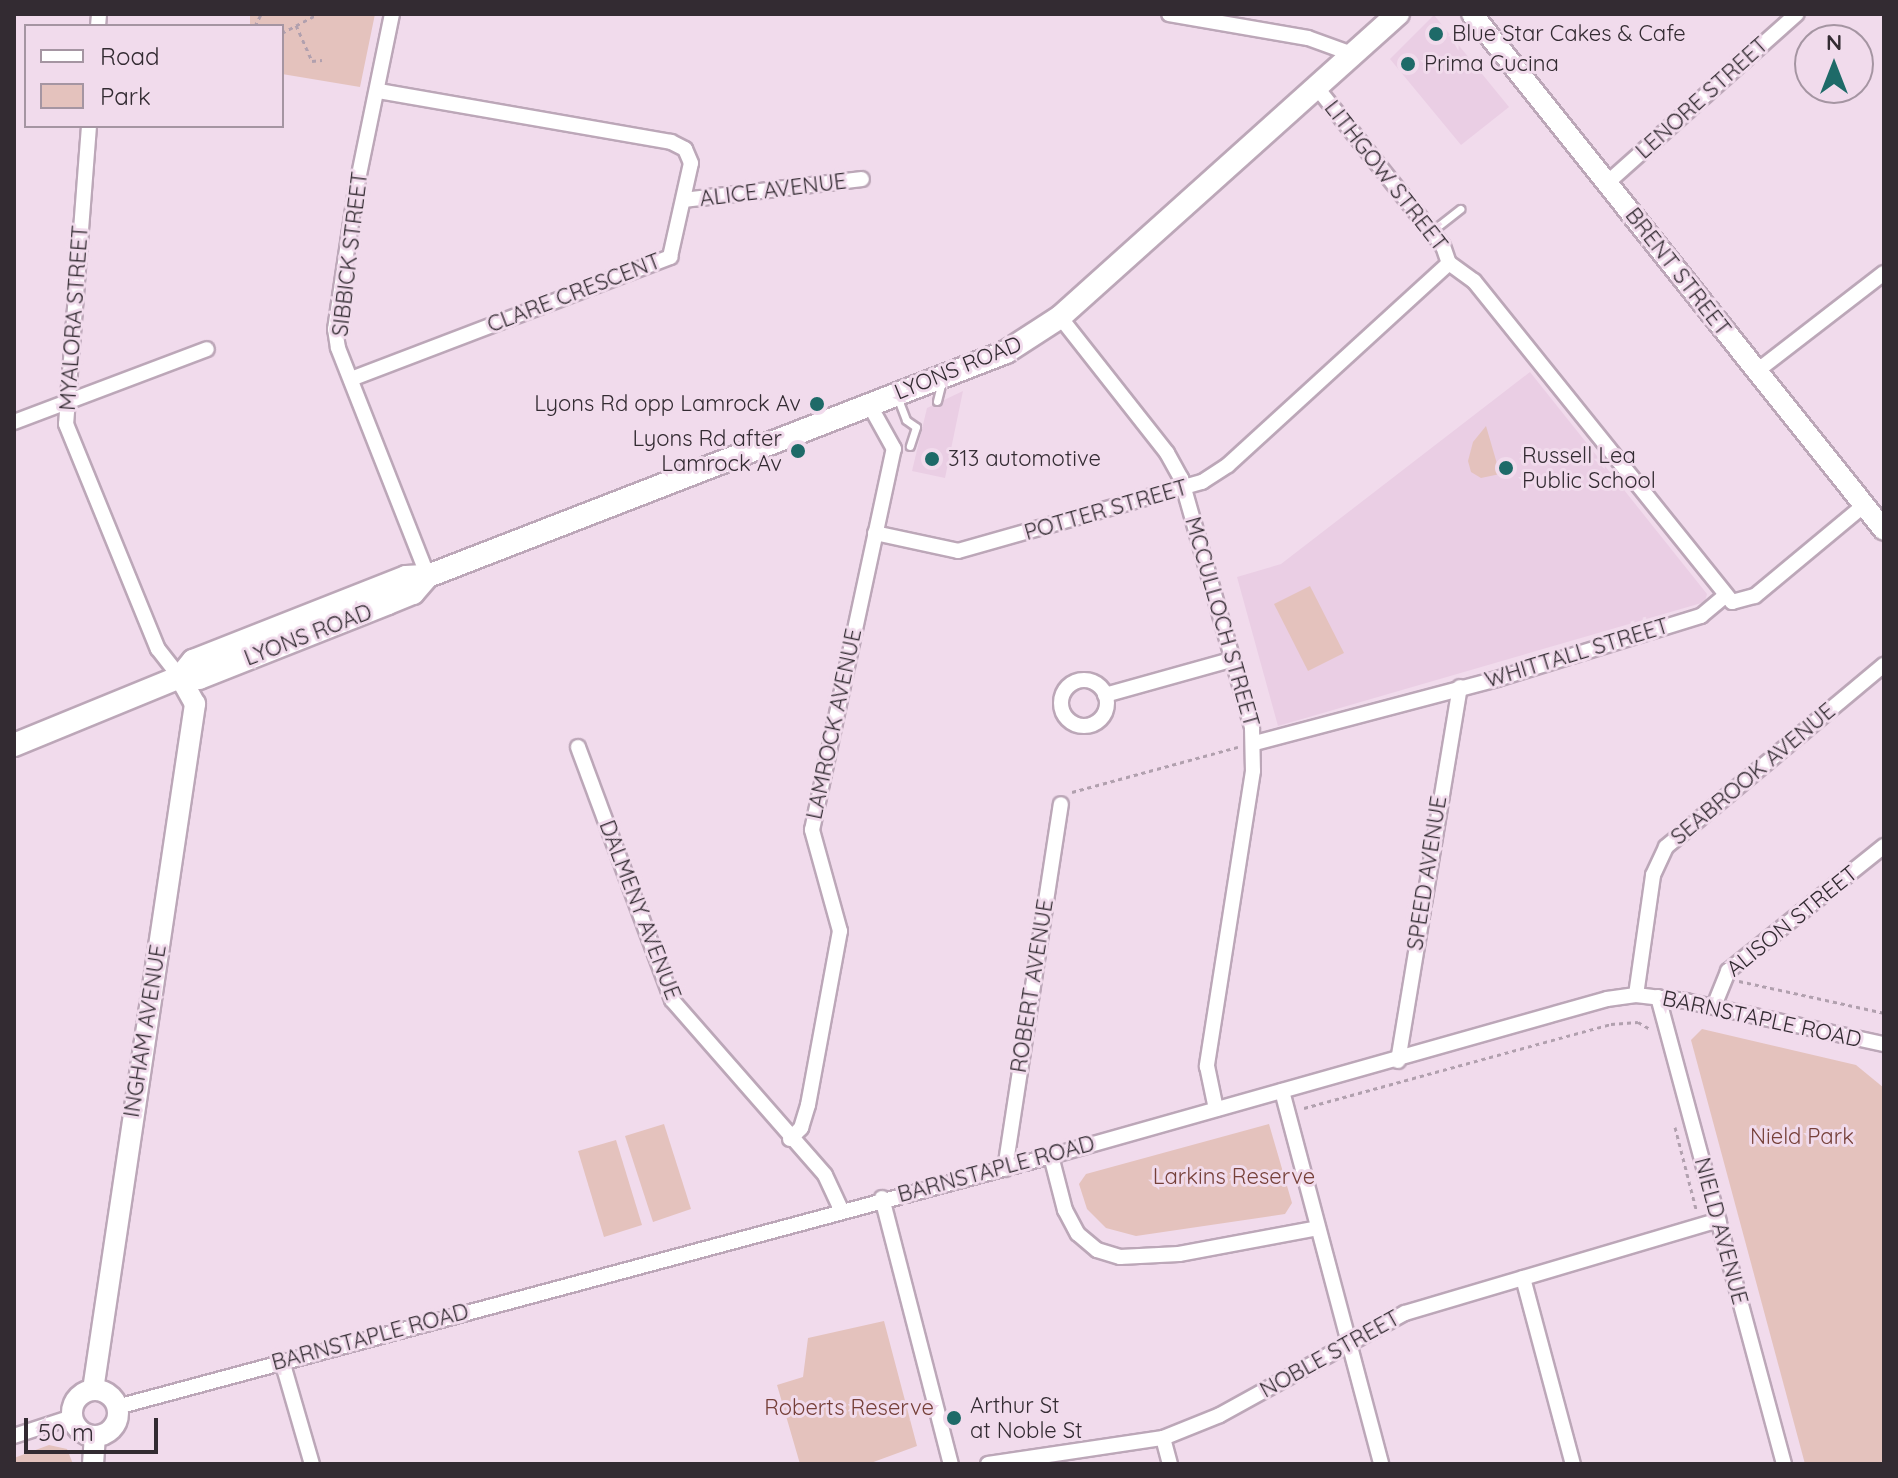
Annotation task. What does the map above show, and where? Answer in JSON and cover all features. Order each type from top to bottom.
[{"type":"main road","name":"LYONS ROAD","points":[[14,745],[180,677],[199,678],[413,593],[428,576],[1006,352],[1060,317],[1318,89],[1398,14]]},
{"type":"street","name":"SIBBICK STREET","points":[[392,14],[356,189],[335,329],[351,379],[428,576]]},
{"type":"street","points":[[1169,14],[1308,38],[1355,55]]},
{"type":"street","name":"BRENT STREET","points":[[1472,14],[1884,530]]},
{"type":"street","name":"LENORE STREET","points":[[1607,183],[1797,14]]},
{"type":"street","name":"LITHGOW STREET","points":[[1318,89],[1432,231],[1448,253],[1449,263],[1474,281],[1725,596]]},
{"type":"street","name":"CLARE CRESCENT","points":[[351,379],[670,257],[691,163],[685,149],[671,142],[378,91]]},
{"type":"street","name":"MYALORA STREET","points":[[89,128],[65,402],[78,458],[158,649],[180,677]]},
{"type":"street","name":"ALICE AVENUE","points":[[684,200],[862,179]]},
{"type":"street","name":"POTTER STREET","points":[[875,533],[958,551],[1184,489],[1228,465],[1449,263]]},
{"type":"street","points":[[1757,371],[1884,273]]},
{"type":"street","name":"MCCULLOCH STREET","points":[[1060,317],[1167,453],[1184,489],[1255,743],[1208,1055],[1216,1109]]},
{"type":"street","points":[[14,422],[207,349]]},
{"type":"street","name":"LAMROCK AVENUE","points":[[790,1139],[801,1128],[808,1105],[840,931],[812,830],[894,449],[869,404]]},
{"type":"street","name":"WHITTALL STREET","points":[[1255,743],[1701,616],[1725,596],[1737,602],[1755,596],[1863,506]]},
{"type":"street","points":[[1105,695],[1234,659]]},
{"type":"street","name":"SEABROOK AVENUE","points":[[1636,995],[1653,875],[1666,847],[1884,665]]},
{"type":"street","name":"INGHAM AVENUE","points":[[93,1390],[195,704],[180,677]]},
{"type":"street","name":"SPEED AVENUE","points":[[1398,1061],[1460,687]]},
{"type":"street","name":"DALMENY AVENUE","points":[[578,747],[672,1000],[790,1139],[825,1175],[841,1209]]},
{"type":"street","name":"ROBERT AVENUE","points":[[1005,1169],[1061,804]]},
{"type":"street","name":"ALISON STREET","points":[[1714,1006],[1728,971],[1884,846]]},
{"type":"street","name":"BARNSTAPLE ROAD","points":[[117,1407],[882,1198],[1005,1169],[1636,995],[1714,1006],[1882,1043]]},
{"type":"street","name":"NIELD AVENUE","points":[[1658,997],[1784,1464]]},
{"type":"street","points":[[1282,1091],[1381,1464]]},
{"type":"street","points":[[1051,1156],[1065,1210],[1078,1234],[1097,1250],[1120,1257],[1179,1254],[1318,1228]]},
{"type":"street","points":[[882,1198],[951,1464]]},
{"type":"street","name":"NOBLE STREET","points":[[988,1464],[1163,1438],[1220,1415],[1405,1313],[1718,1220]]},
{"type":"street","points":[[1523,1278],[1573,1464]]},
{"type":"street","points":[[282,1361],[312,1464]]},
{"type":"street","points":[[93,1390],[108,1394],[117,1407],[114,1427],[95,1436],[78,1429],[72,1417],[75,1402],[93,1390]]},
{"type":"street","points":[[14,1436],[72,1417]]},
{"type":"street","points":[[93,1464],[95,1436]]},
{"type":"street","points":[[1163,1438],[1170,1464]]},
{"type":"lane","points":[[1432,231],[1460,209]]},
{"type":"lane","points":[[937,401],[944,375]]},
{"type":"lane","points":[[896,393],[906,420],[916,427],[910,446]]},
{"type":"path","points":[[284,32],[317,14]]},
{"type":"path","points":[[296,25],[312,61],[322,60]]},
{"type":"path","points":[[1061,804],[1072,792],[1255,743]]},
{"type":"path","points":[[1739,981],[1884,1013]]},
{"type":"path","name":"BARNSTAPLE ROAD","points":[[1288,1113],[1611,1024],[1638,1022],[1650,1029]]},
{"type":"shaded area","points":[[1434,15],[1509,107],[1461,145],[1390,59]]},
{"type":"shaded area","name":"Russell Lea Public School","points":[[1530,372],[1707,594],[1705,602],[1278,726],[1237,577],[1281,564]]},
{"type":"shaded area","points":[[963,391],[945,478],[912,471],[927,408]]},
{"type":"green space","points":[[250,14],[375,14],[360,87],[284,74],[284,24],[250,24]]},
{"type":"green space","points":[[1486,426],[1500,474],[1481,478],[1471,472],[1468,461],[1473,442]]},
{"type":"green space","points":[[1310,586],[1344,653],[1308,671],[1274,604]]},
{"type":"green space","name":"Nield Park","points":[[1702,1029],[1856,1065],[1884,1088],[1884,1464],[1805,1464],[1691,1040]]},
{"type":"green space","points":[[664,1124],[691,1209],[653,1222],[625,1136]]},
{"type":"green space","name":"Larkins Reserve","points":[[1269,1124],[1292,1203],[1285,1214],[1136,1236],[1106,1228],[1087,1209],[1079,1184],[1086,1174]]},
{"type":"green space","points":[[616,1140],[642,1225],[604,1237],[578,1151]]},
{"type":"green space","name":"Roberts Reserve","points":[[884,1321],[917,1446],[868,1464],[800,1464],[777,1385],[803,1377],[808,1338]]},
{"type":"green space","points":[[49,1445],[67,1449],[73,1464],[14,1464],[14,1458]]},
{"type":"place","name":"Blue Star Cakes & Cafe","points":[[1436,34]]},
{"type":"place","name":"Prima Cucina","points":[[1408,64]]},
{"type":"place","name":"Lyons Rd opp Lamrock Av","points":[[817,404]]},
{"type":"place","name":"Lyons Rd after Lamrock Av","points":[[798,451]]},
{"type":"place","name":"313 automotive","points":[[932,459]]},
{"type":"place","name":"Russell Lea Public School","points":[[1506,468]]},
{"type":"place","name":"Arthur St at Noble St","points":[[954,1418]]}]
